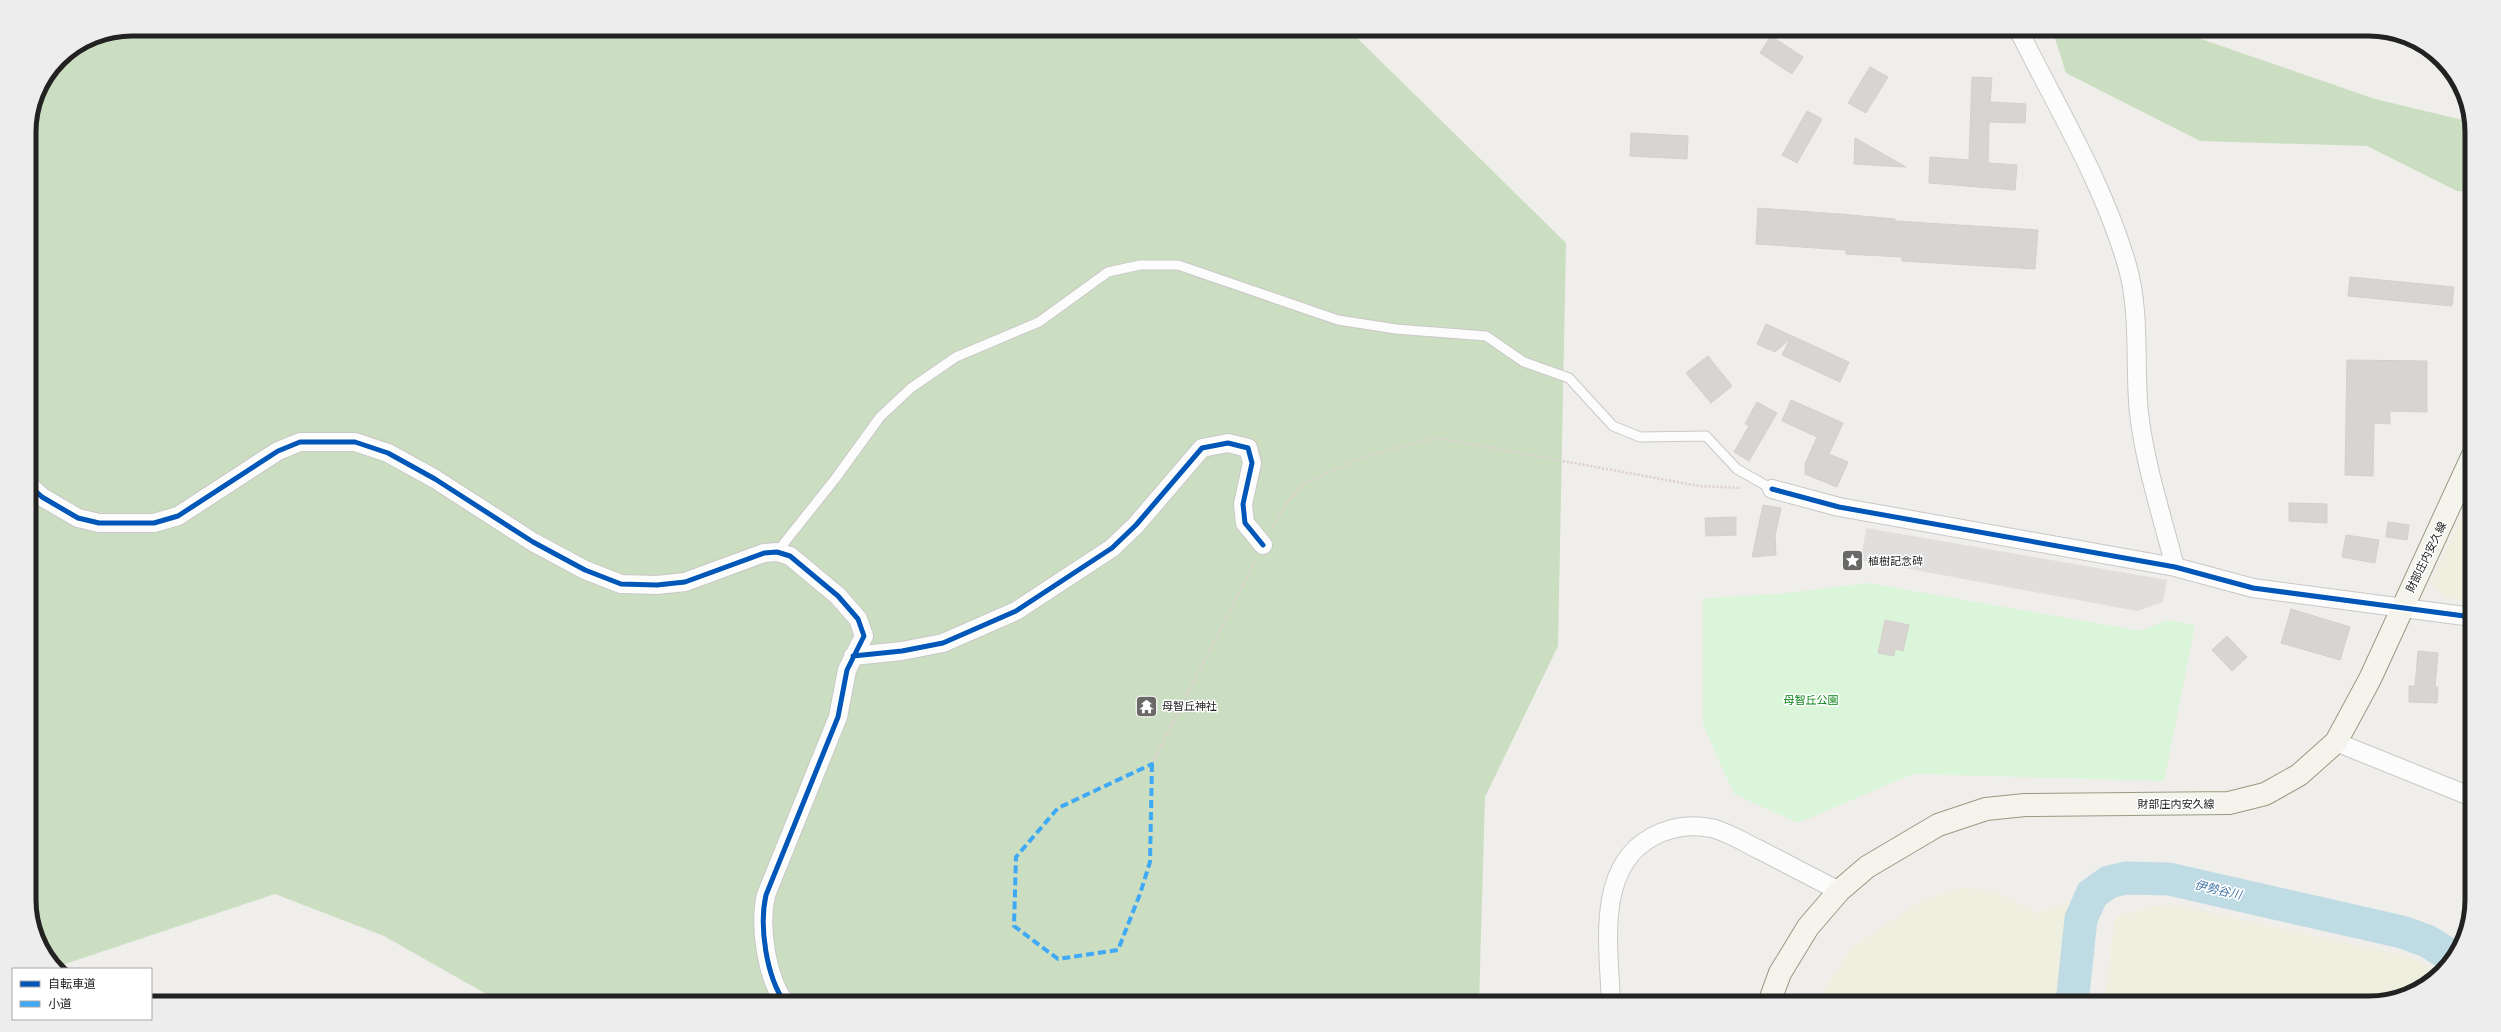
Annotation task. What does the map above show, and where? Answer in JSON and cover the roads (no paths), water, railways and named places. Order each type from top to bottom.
[{"type":"main road","name":"財部庄内安久線","points":[[1772,996],[1780,973],[1808,927],[1839,890],[1867,867],[1938,825],[1986,809],[2025,805],[2229,803],[2265,794],[2299,774],[2336,742],[2370,679],[2465,472]]},
{"type":"street","points":[[2022,36],[2085,158],[2127,266],[2134,307],[2139,413],[2151,475],[2175,567]]},
{"type":"street","points":[[36,492],[42,498],[78,518],[99,523],[154,523],[178,516],[278,451],[300,442],[356,442],[388,453],[435,479],[533,542],[585,570],[621,584],[657,585],[685,582],[764,553],[777,552],[790,556],[838,596],[858,619],[864,636],[847,670],[838,717],[766,894],[763,906],[766,948],[778,992],[781,996]]},
{"type":"street","points":[[854,656],[902,651],[943,643],[1016,611],[1112,548],[1136,525],[1202,448],[1228,443],[1248,448],[1252,464],[1243,504],[1245,523],[1263,545]]},
{"type":"street","points":[[1772,489],[1839,507],[2175,567],[2253,588],[2465,616]]},
{"type":"street","points":[[2336,742],[2465,794]]},
{"type":"street","points":[[1611,996],[1609,937],[1611,903],[1615,880],[1626,857],[1647,840],[1669,828],[1711,828],[1839,890]]},
{"type":"lane","points":[[777,552],[835,479],[880,417],[911,388],[956,357],[1040,322],[1108,272],[1140,264],[1178,264],[1338,320],[1396,329],[1486,336],[1524,362],[1569,378],[1613,426],[1640,438],[1706,436],[1737,469],[1772,489]]},
{"type":"waterway","name":"伊勢谷川","points":[[2073,996],[2081,919],[2092,894],[2109,882],[2126,878],[2169,879],[2402,932],[2427,941],[2448,954]]},
{"type":"place","name":"植樹記念碑","points":[[1852,561]]},
{"type":"place","name":"母智丘神社","points":[[1147,706]]},
{"type":"park label","name":"母智丘公園","points":[[1811,700]]}]
